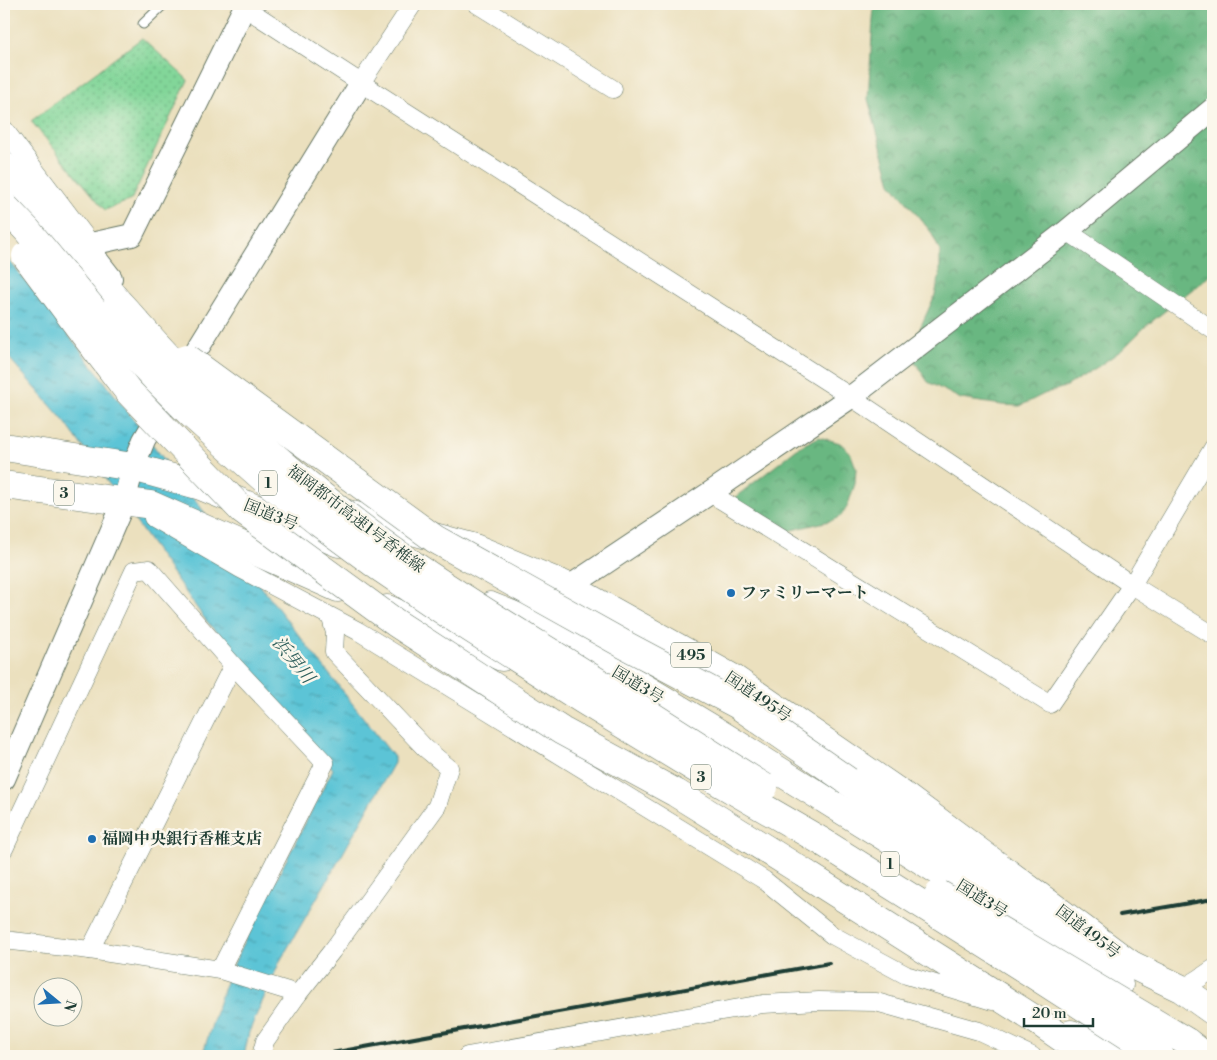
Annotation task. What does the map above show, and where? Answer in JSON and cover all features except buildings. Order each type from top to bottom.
[{"type":"highway","name":"福岡都市高速1号香椎線","points":[[4,166],[118,302],[171,361],[278,460],[392,550],[590,690]]},
{"type":"highway","name":"福岡都市高速1号香椎線","points":[[4,206],[27,230],[130,352],[190,413],[264,479],[318,522],[451,616],[590,690]]},
{"type":"highway","points":[[4,224],[78,327],[128,391],[243,511],[396,623],[546,720],[571,736],[676,793],[1039,1022],[1088,1056]]},
{"type":"highway","points":[[118,302],[163,340],[435,539],[625,645],[738,705],[1019,903],[1124,974]]},
{"type":"highway","name":"国道3号","points":[[4,448],[132,467],[195,479],[543,627],[885,837],[1124,974],[1213,1052]]},
{"type":"highway","name":"国道495号","points":[[195,479],[472,547],[569,587],[734,679],[901,794],[1124,974],[1182,989],[1213,1011]]},
{"type":"highway","name":"3","points":[[4,484],[151,505],[516,664],[676,762],[866,874],[1147,1056]]},
{"type":"highway","name":"1","points":[[590,690],[695,768],[821,841],[1160,1056]]},
{"type":"highway","name":"1","points":[[590,690],[717,758],[1187,1042],[1205,1056]]},
{"type":"highway","points":[[1039,1022],[1125,1056]]},
{"type":"street","points":[[4,779],[9,755],[124,502],[132,467],[144,440],[181,376],[361,83],[413,4]]},
{"type":"street","points":[[477,4],[613,89]]},
{"type":"street","points":[[91,244],[132,234],[245,5],[361,83],[851,397],[1132,585],[1213,636]]},
{"type":"street","points":[[569,587],[710,494],[851,397],[1067,231],[1213,109]]},
{"type":"street","points":[[4,129],[91,244],[97,260],[181,376]]},
{"type":"street","points":[[1067,231],[1213,330]]},
{"type":"street","points":[[710,494],[1050,704],[1132,585],[1213,448]]},
{"type":"street","points":[[124,502],[239,568],[358,631],[764,880],[832,935],[906,975],[1005,1005],[1081,1056]]},
{"type":"street","points":[[4,849],[134,571],[148,569],[233,665],[325,763],[220,970]]},
{"type":"street","points":[[261,1056],[264,1041],[438,806],[449,768],[425,748],[334,652],[335,633],[331,618]]},
{"type":"street","points":[[90,950],[233,665]]},
{"type":"street","points":[[4,940],[90,950],[220,970],[298,994]]},
{"type":"street","points":[[1182,989],[1213,969]]},
{"type":"street","points":[[467,1056],[675,1018],[753,1006],[819,1001],[876,1002],[979,1031],[1032,1056]]},
{"type":"lane","points":[[143,24],[164,4]]},
{"type":"green space","points":[[874,4],[1213,4],[1213,273],[1146,326],[1123,349],[1099,366],[1067,386],[1044,394],[1020,406],[961,399],[928,382],[913,359],[912,346],[935,295],[940,274],[940,251],[931,232],[891,183],[868,99]]},
{"type":"green space","points":[[142,38],[188,80],[131,200],[105,210],[31,121]]},
{"type":"green space","points":[[819,437],[840,443],[850,452],[856,468],[855,484],[847,507],[841,516],[833,520],[776,534],[729,502],[801,446]]},
{"type":"water","name":"浜男川","points":[[4,254],[394,757],[394,763],[280,961],[249,1032],[244,1056],[202,1056],[224,987],[240,950],[333,769],[204,618],[65,422],[4,352]]},
{"type":"railway","points":[[1120,915],[1213,899]]},
{"type":"railway","points":[[315,1056],[829,963]]},
{"type":"place","name":"ファミリーマート","points":[[731,593]]},
{"type":"place","name":"福岡中央銀行香椎支店","points":[[92,839]]}]
